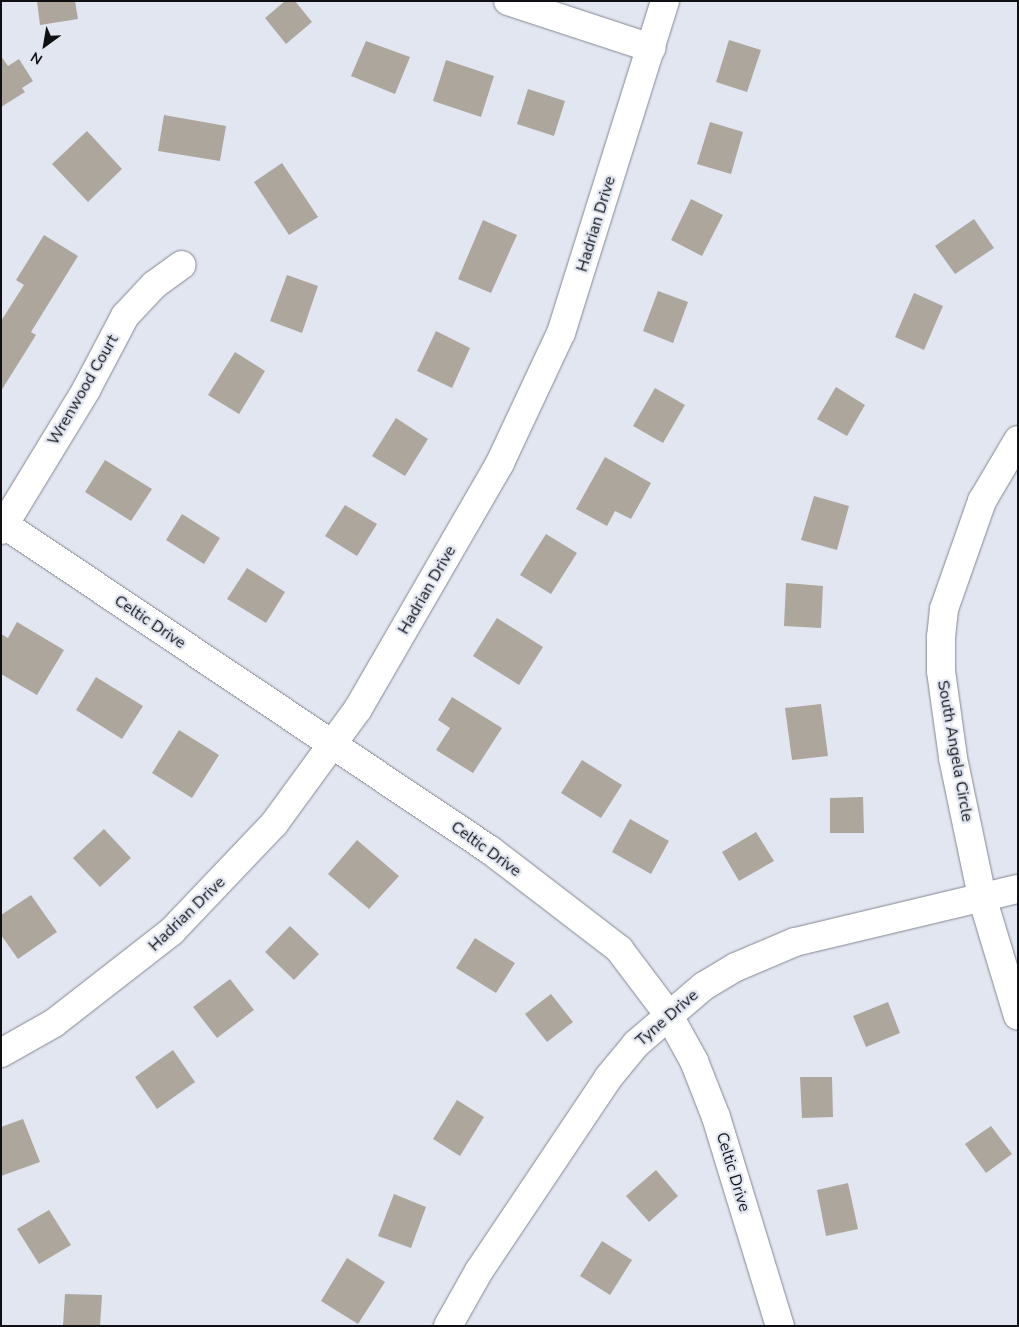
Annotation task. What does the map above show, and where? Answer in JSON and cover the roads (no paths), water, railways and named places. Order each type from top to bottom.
[{"type":"street","points":[[508,1],[651,48]]},
{"type":"street","name":"Hadrian Drive","points":[[1,1053],[54,1023],[172,931],[274,824],[334,746],[424,596],[527,410],[561,333],[665,1]]},
{"type":"street","name":"Wrenwood Court","points":[[3,527],[86,390],[125,316],[154,285],[182,265]]},
{"type":"street","name":"South Angela Circle","points":[[1018,440],[982,501],[944,609],[940,637],[948,733],[982,897],[1018,1016]]},
{"type":"street","name":"Celtic Drive","points":[[3,527],[490,850],[600,932],[642,976],[668,1014],[694,1062],[716,1117],[780,1326]]},
{"type":"street","name":"Tyne Drive","points":[[448,1326],[479,1271],[608,1078],[636,1044],[668,1014],[736,966],[769,952],[1018,889]]}]
